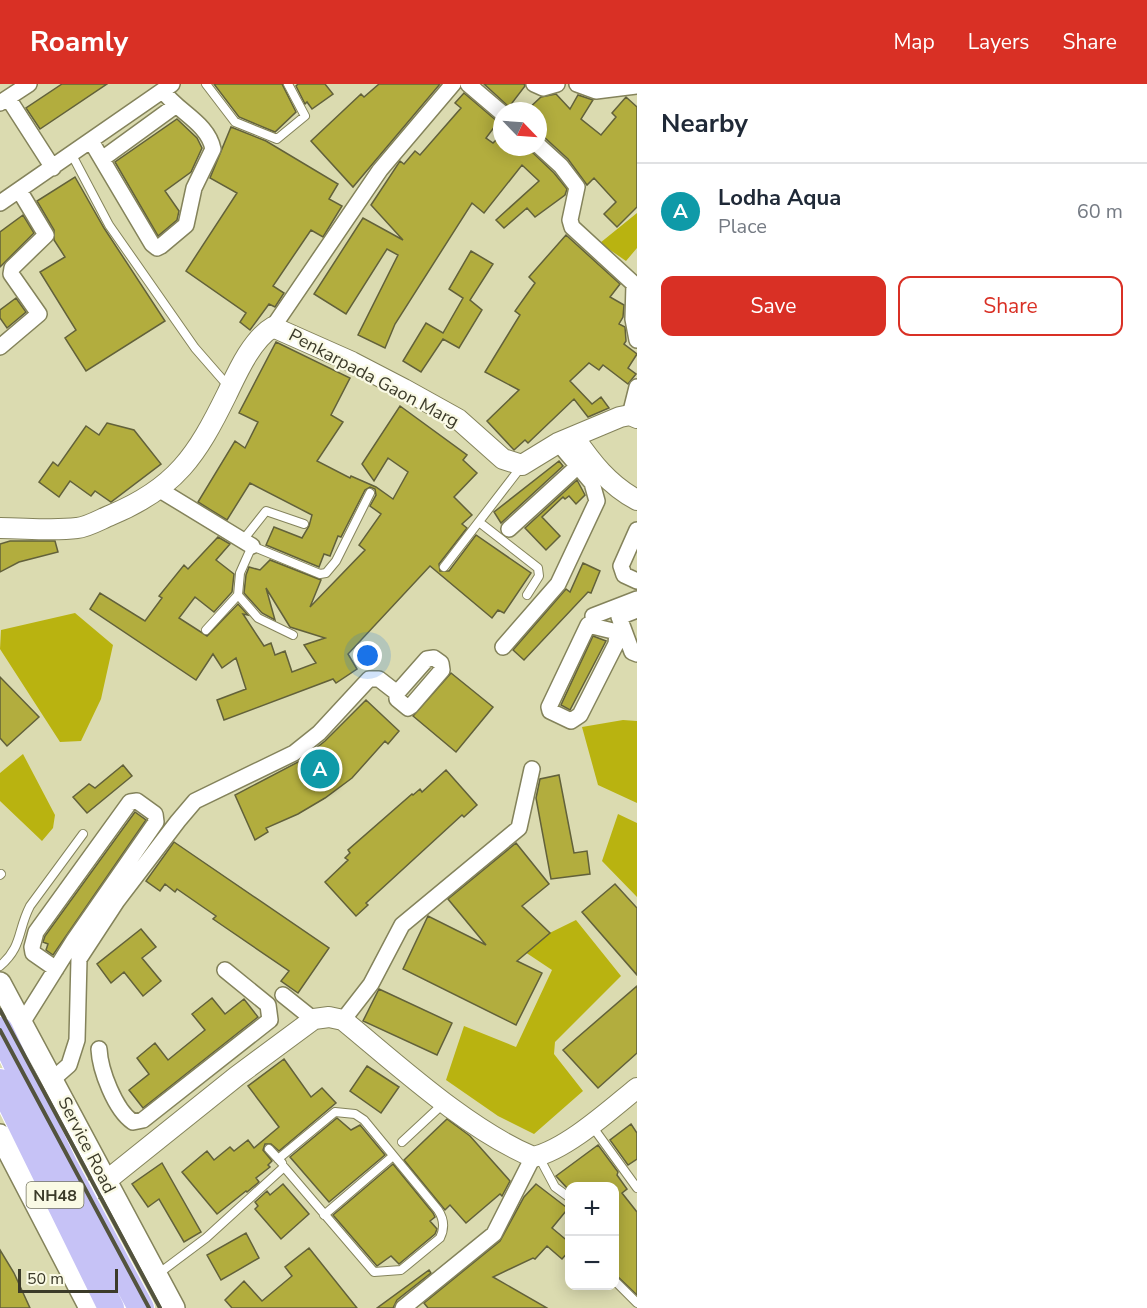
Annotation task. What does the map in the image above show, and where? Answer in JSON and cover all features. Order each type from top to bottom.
[{"type":"highway","name":"NH48","points":[[11,1026],[72,1204],[111,1308]]},
{"type":"highway","name":"NH48","points":[[0,1082],[72,1204],[141,1308]]},
{"type":"main road","name":"Service Road","points":[[0,983],[11,1026],[53,1080],[174,1308]]},
{"type":"main road","points":[[0,1135],[90,1308]]},
{"type":"street","points":[[30,84],[4,100],[53,168]]},
{"type":"street","points":[[273,327],[380,170],[453,84]]},
{"type":"street","points":[[468,84],[493,105]]},
{"type":"street","points":[[534,84],[543,88],[557,84]]},
{"type":"street","points":[[577,84],[596,91],[637,86]]},
{"type":"street","points":[[2,198],[53,168],[91,141],[168,88],[176,106],[207,132],[213,149],[194,188],[186,225],[158,248],[152,244],[91,141]]},
{"type":"street","points":[[102,159],[176,106]]},
{"type":"street","points":[[547,153],[561,166],[577,187],[570,219],[572,227],[636,279],[633,320],[637,340]]},
{"type":"street","points":[[0,347],[39,314],[11,273],[12,268],[46,236],[19,190]]},
{"type":"street","name":"Penkarpada Gaon Marg","points":[[0,528],[79,528],[126,509],[160,490],[187,465],[209,431],[230,388],[260,338],[273,327],[352,362],[413,394],[458,420],[503,459],[522,465]]},
{"type":"street","points":[[522,465],[566,440],[634,416],[637,387]]},
{"type":"street","points":[[503,647],[558,584],[597,501],[592,483],[578,466],[566,440]]},
{"type":"street","points":[[566,440],[619,490],[637,500]]},
{"type":"street","points":[[509,530],[578,466]]},
{"type":"street","points":[[160,490],[248,543]]},
{"type":"street","points":[[637,530],[621,566],[624,574],[637,581]]},
{"type":"street","points":[[593,616],[616,616],[637,599]]},
{"type":"street","points":[[616,616],[616,644],[576,720],[571,721],[550,711],[551,700],[585,627],[588,625],[616,616],[637,610]]},
{"type":"street","points":[[616,616],[632,652],[637,654]]},
{"type":"street","points":[[53,1080],[69,1065],[77,1040],[79,959],[130,885],[195,801],[294,753],[319,732],[369,679],[380,679],[398,693]]},
{"type":"street","points":[[343,1020],[371,984],[402,925],[519,828],[532,769]]},
{"type":"street","points":[[11,1026],[56,969],[156,822],[155,814],[135,800],[130,802],[36,932],[33,953],[56,969]]},
{"type":"street","points":[[99,1049],[105,1078],[126,1115],[133,1122],[143,1120],[270,1020],[268,1005],[225,970]]},
{"type":"street","points":[[282,996],[314,1019]]},
{"type":"street","points":[[72,1204],[106,1181],[221,1089],[314,1019],[329,1017],[343,1020],[445,1102],[512,1148],[536,1156]]},
{"type":"street","points":[[207,1071],[221,1089]]},
{"type":"street","points":[[404,1308],[494,1234],[536,1156],[591,1125],[637,1088]]},
{"type":"lane","points":[[206,84],[235,122],[277,139],[305,116],[288,84]]},
{"type":"lane","points":[[72,155],[109,225],[195,348],[230,388]]},
{"type":"lane","points":[[444,567],[522,465]]},
{"type":"lane","points":[[248,543],[320,573],[326,573],[336,561],[370,493]]},
{"type":"lane","points":[[206,630],[238,595],[240,573],[248,543],[266,511],[304,524]]},
{"type":"lane","points":[[479,522],[538,568],[539,576],[527,595]]},
{"type":"lane","points":[[238,595],[258,618],[293,635]]},
{"type":"lane","points":[[0,966],[14,954],[30,906],[83,834]]},
{"type":"lane","points":[[402,1142],[445,1102]]},
{"type":"lane","points":[[270,1149],[278,1159],[285,1167],[324,1215],[374,1272],[397,1273],[443,1232],[442,1215],[364,1120],[345,1112],[335,1112],[278,1159]]},
{"type":"lane","points":[[591,1125],[637,1188]]},
{"type":"lane","points":[[324,1215],[393,1156]]},
{"type":"lane","points":[[536,1156],[555,1187],[565,1194]]},
{"type":"lane","points":[[157,1275],[206,1238],[285,1167]]},
{"type":"lane","points":[[619,1284],[637,1303]]},
{"type":"shaded area","points":[[637,213],[637,248],[626,261],[600,243]]},
{"type":"shaded area","points":[[75,613],[113,645],[101,699],[81,741],[60,742],[0,649],[1,630]]},
{"type":"shaded area","points":[[623,720],[637,721],[637,803],[598,785],[582,727]]},
{"type":"shaded area","points":[[23,754],[55,815],[53,828],[42,841],[0,801],[0,773]]},
{"type":"shaded area","points":[[618,814],[637,823],[637,897],[602,861]]},
{"type":"shaded area","points":[[576,920],[621,976],[555,1042],[554,1054],[583,1091],[534,1134],[498,1116],[446,1080],[464,1026],[516,1047],[552,970],[519,948]]},
{"type":"building","points":[[62,84],[107,84],[40,129],[26,108]]},
{"type":"building","points":[[214,84],[282,84],[296,112],[275,132],[239,117]]},
{"type":"building","points":[[298,84],[325,84],[333,94],[312,109],[307,102],[305,104],[296,86]]},
{"type":"building","points":[[379,84],[440,84],[353,187],[311,141],[361,94],[364,97]]},
{"type":"building","points":[[484,84],[524,84],[525,86],[513,102],[504,102]]},
{"type":"building","points":[[464,93],[493,118],[493,129],[486,138],[493,143],[493,156],[536,156],[567,189],[565,195],[535,217],[527,208],[504,228],[496,220],[539,181],[522,165],[484,213],[472,203],[395,324],[385,348],[358,335],[398,255],[387,249],[346,314],[314,294],[363,218],[403,240],[371,205],[400,161],[404,164],[415,151],[420,155],[461,108],[455,103]]},
{"type":"building","points":[[556,94],[570,109],[578,95],[593,100],[581,119],[601,135],[616,117],[612,113],[626,97],[637,107],[637,207],[617,227],[604,214],[616,202],[594,178],[587,185],[568,159],[547,140],[547,102],[536,102],[541,97]]},
{"type":"building","points":[[177,119],[197,138],[202,148],[191,172],[165,191],[179,211],[177,220],[158,236],[115,162]]},
{"type":"building","points":[[231,127],[266,141],[338,184],[329,199],[342,206],[323,237],[311,230],[273,286],[284,293],[275,307],[269,304],[250,330],[240,322],[246,313],[186,271],[237,193],[210,178]]},
{"type":"building","points":[[75,177],[104,228],[165,321],[86,371],[65,338],[76,330],[40,272],[65,257],[54,240],[54,230],[37,201]]},
{"type":"building","points":[[23,215],[34,233],[0,267],[0,232]]},
{"type":"building","points":[[566,235],[620,284],[610,297],[624,305],[623,317],[619,324],[625,327],[626,341],[624,344],[637,354],[628,368],[636,374],[628,384],[603,365],[599,370],[589,363],[570,381],[592,404],[601,397],[609,408],[588,417],[574,399],[528,443],[525,440],[514,450],[487,421],[519,390],[485,372],[520,315],[515,311],[535,283],[529,277]]},
{"type":"building","points":[[471,251],[493,264],[470,300],[482,310],[459,348],[443,339],[421,372],[403,361],[426,323],[443,333],[463,298],[449,289]]},
{"type":"building","points":[[16,298],[26,312],[7,328],[0,318],[0,310]]},
{"type":"building","points":[[276,342],[350,378],[331,415],[343,422],[317,461],[350,478],[351,476],[376,487],[393,499],[408,472],[388,458],[374,481],[362,464],[400,406],[467,455],[463,460],[477,473],[454,497],[472,515],[462,524],[467,528],[439,564],[440,571],[449,571],[476,535],[531,573],[504,613],[498,610],[492,618],[430,566],[348,654],[357,669],[336,683],[333,679],[224,720],[217,700],[246,689],[236,658],[222,668],[213,654],[196,680],[90,609],[100,593],[145,621],[162,598],[159,596],[184,565],[188,569],[218,537],[230,544],[216,560],[234,574],[232,592],[214,612],[195,597],[179,618],[207,636],[238,604],[248,615],[243,614],[264,646],[271,643],[275,655],[285,651],[292,672],[316,663],[304,645],[325,638],[290,627],[266,588],[275,620],[262,613],[244,593],[246,575],[249,567],[260,570],[270,560],[321,580],[310,607],[365,550],[359,545],[381,514],[370,506],[376,495],[375,489],[370,487],[365,490],[341,537],[338,536],[330,556],[324,554],[319,567],[266,545],[274,527],[302,538],[312,515],[250,483],[227,520],[198,502],[235,441],[245,448],[258,422],[239,413]]},
{"type":"building","points":[[107,423],[134,430],[161,464],[111,502],[95,491],[91,496],[70,481],[59,497],[39,482],[53,462],[58,466],[86,426],[99,435]]},
{"type":"building","points":[[559,461],[563,466],[501,523],[494,512]]},
{"type":"building","points":[[577,480],[585,495],[576,504],[569,496],[565,499],[563,497],[542,517],[560,536],[546,550],[525,528]]},
{"type":"building","points":[[10,541],[55,541],[58,552],[19,562],[0,572],[0,544]]},
{"type":"building","points":[[583,563],[600,571],[591,593],[588,592],[524,660],[513,650],[566,589],[570,592]]},
{"type":"building","points":[[593,636],[606,641],[570,710],[561,705]]},
{"type":"building","points":[[451,673],[493,707],[456,752],[413,716]]},
{"type":"building","points":[[0,677],[39,717],[7,746],[0,738]]},
{"type":"building","points":[[366,700],[399,731],[388,744],[385,741],[352,778],[298,814],[266,828],[268,832],[255,840],[235,795],[300,761],[325,741]]},
{"type":"building","points":[[123,765],[132,776],[87,813],[73,797],[89,784],[95,788]]},
{"type":"building","points":[[446,770],[477,805],[464,817],[462,815],[366,903],[368,905],[356,916],[325,882],[348,860],[345,858],[350,853],[348,850],[412,794],[420,789],[422,792]]},
{"type":"building","points":[[559,775],[574,853],[587,851],[590,874],[551,879],[536,798],[540,779]]},
{"type":"building","points":[[135,812],[146,820],[53,955],[46,950],[48,944],[43,942],[45,936]]},
{"type":"building","points":[[174,842],[329,948],[298,993],[281,981],[289,971],[213,919],[216,916],[177,889],[175,892],[165,884],[160,891],[146,881]]},
{"type":"building","points":[[516,843],[549,884],[522,906],[550,933],[517,961],[542,973],[516,1025],[403,969],[428,916],[486,945],[448,899]]},
{"type":"building","points":[[615,884],[637,908],[637,975],[582,912]]},
{"type":"building","points":[[141,929],[156,947],[142,958],[161,981],[143,996],[124,972],[111,983],[97,964]]},
{"type":"building","points":[[637,986],[637,1053],[598,1088],[563,1050]]},
{"type":"building","points":[[379,989],[452,1023],[437,1055],[363,1021]]},
{"type":"building","points":[[212,998],[225,1014],[244,999],[258,1017],[143,1108],[129,1090],[149,1074],[137,1058],[155,1043],[168,1060],[205,1030],[192,1014]]},
{"type":"building","points":[[284,1059],[311,1097],[322,1088],[336,1103],[279,1151],[271,1144],[265,1144],[263,1150],[272,1161],[268,1165],[270,1167],[256,1178],[259,1182],[217,1214],[182,1172],[207,1151],[214,1160],[230,1147],[234,1151],[248,1140],[254,1148],[279,1127],[248,1086]]},
{"type":"building","points":[[367,1066],[399,1087],[381,1113],[350,1091]]},
{"type":"building","points":[[337,1118],[351,1130],[360,1125],[385,1155],[329,1202],[290,1157]]},
{"type":"building","points":[[447,1119],[470,1136],[510,1181],[502,1196],[500,1194],[466,1223],[450,1205],[445,1210],[404,1160]]},
{"type":"building","points":[[631,1124],[637,1133],[637,1159],[628,1165],[610,1140]]},
{"type":"building","points":[[598,1145],[618,1172],[617,1175],[627,1189],[622,1193],[637,1212],[637,1295],[619,1278],[619,1182],[565,1182],[565,1186],[556,1176]]},
{"type":"building","points":[[162,1163],[201,1232],[184,1242],[159,1199],[148,1207],[132,1184]]},
{"type":"building","points":[[393,1164],[433,1213],[435,1217],[430,1221],[437,1229],[435,1234],[399,1264],[391,1256],[377,1266],[333,1215]]},
{"type":"building","points":[[283,1184],[309,1214],[281,1239],[255,1209],[258,1206],[255,1202],[267,1191],[270,1195]]},
{"type":"building","points":[[536,1184],[565,1206],[565,1212],[552,1228],[565,1239],[565,1256],[562,1259],[547,1246],[535,1259],[493,1277],[547,1308],[428,1308],[424,1303],[500,1241],[524,1197]]},
{"type":"building","points":[[246,1233],[259,1258],[221,1280],[207,1255]]},
{"type":"building","points":[[309,1248],[357,1308],[232,1308],[225,1300],[244,1281],[262,1301],[292,1276],[285,1267]]},
{"type":"building","points":[[0,1250],[14,1273],[30,1308],[0,1308]]},
{"type":"building","points":[[429,1270],[431,1273],[397,1300],[393,1308],[377,1308]]},
{"type":"railway","points":[[0,1010],[160,1308]]},
{"type":"railway","points":[[0,1030],[149,1308]]},
{"type":"place","name":"Lodha Aqua","points":[[320,769]]}]
